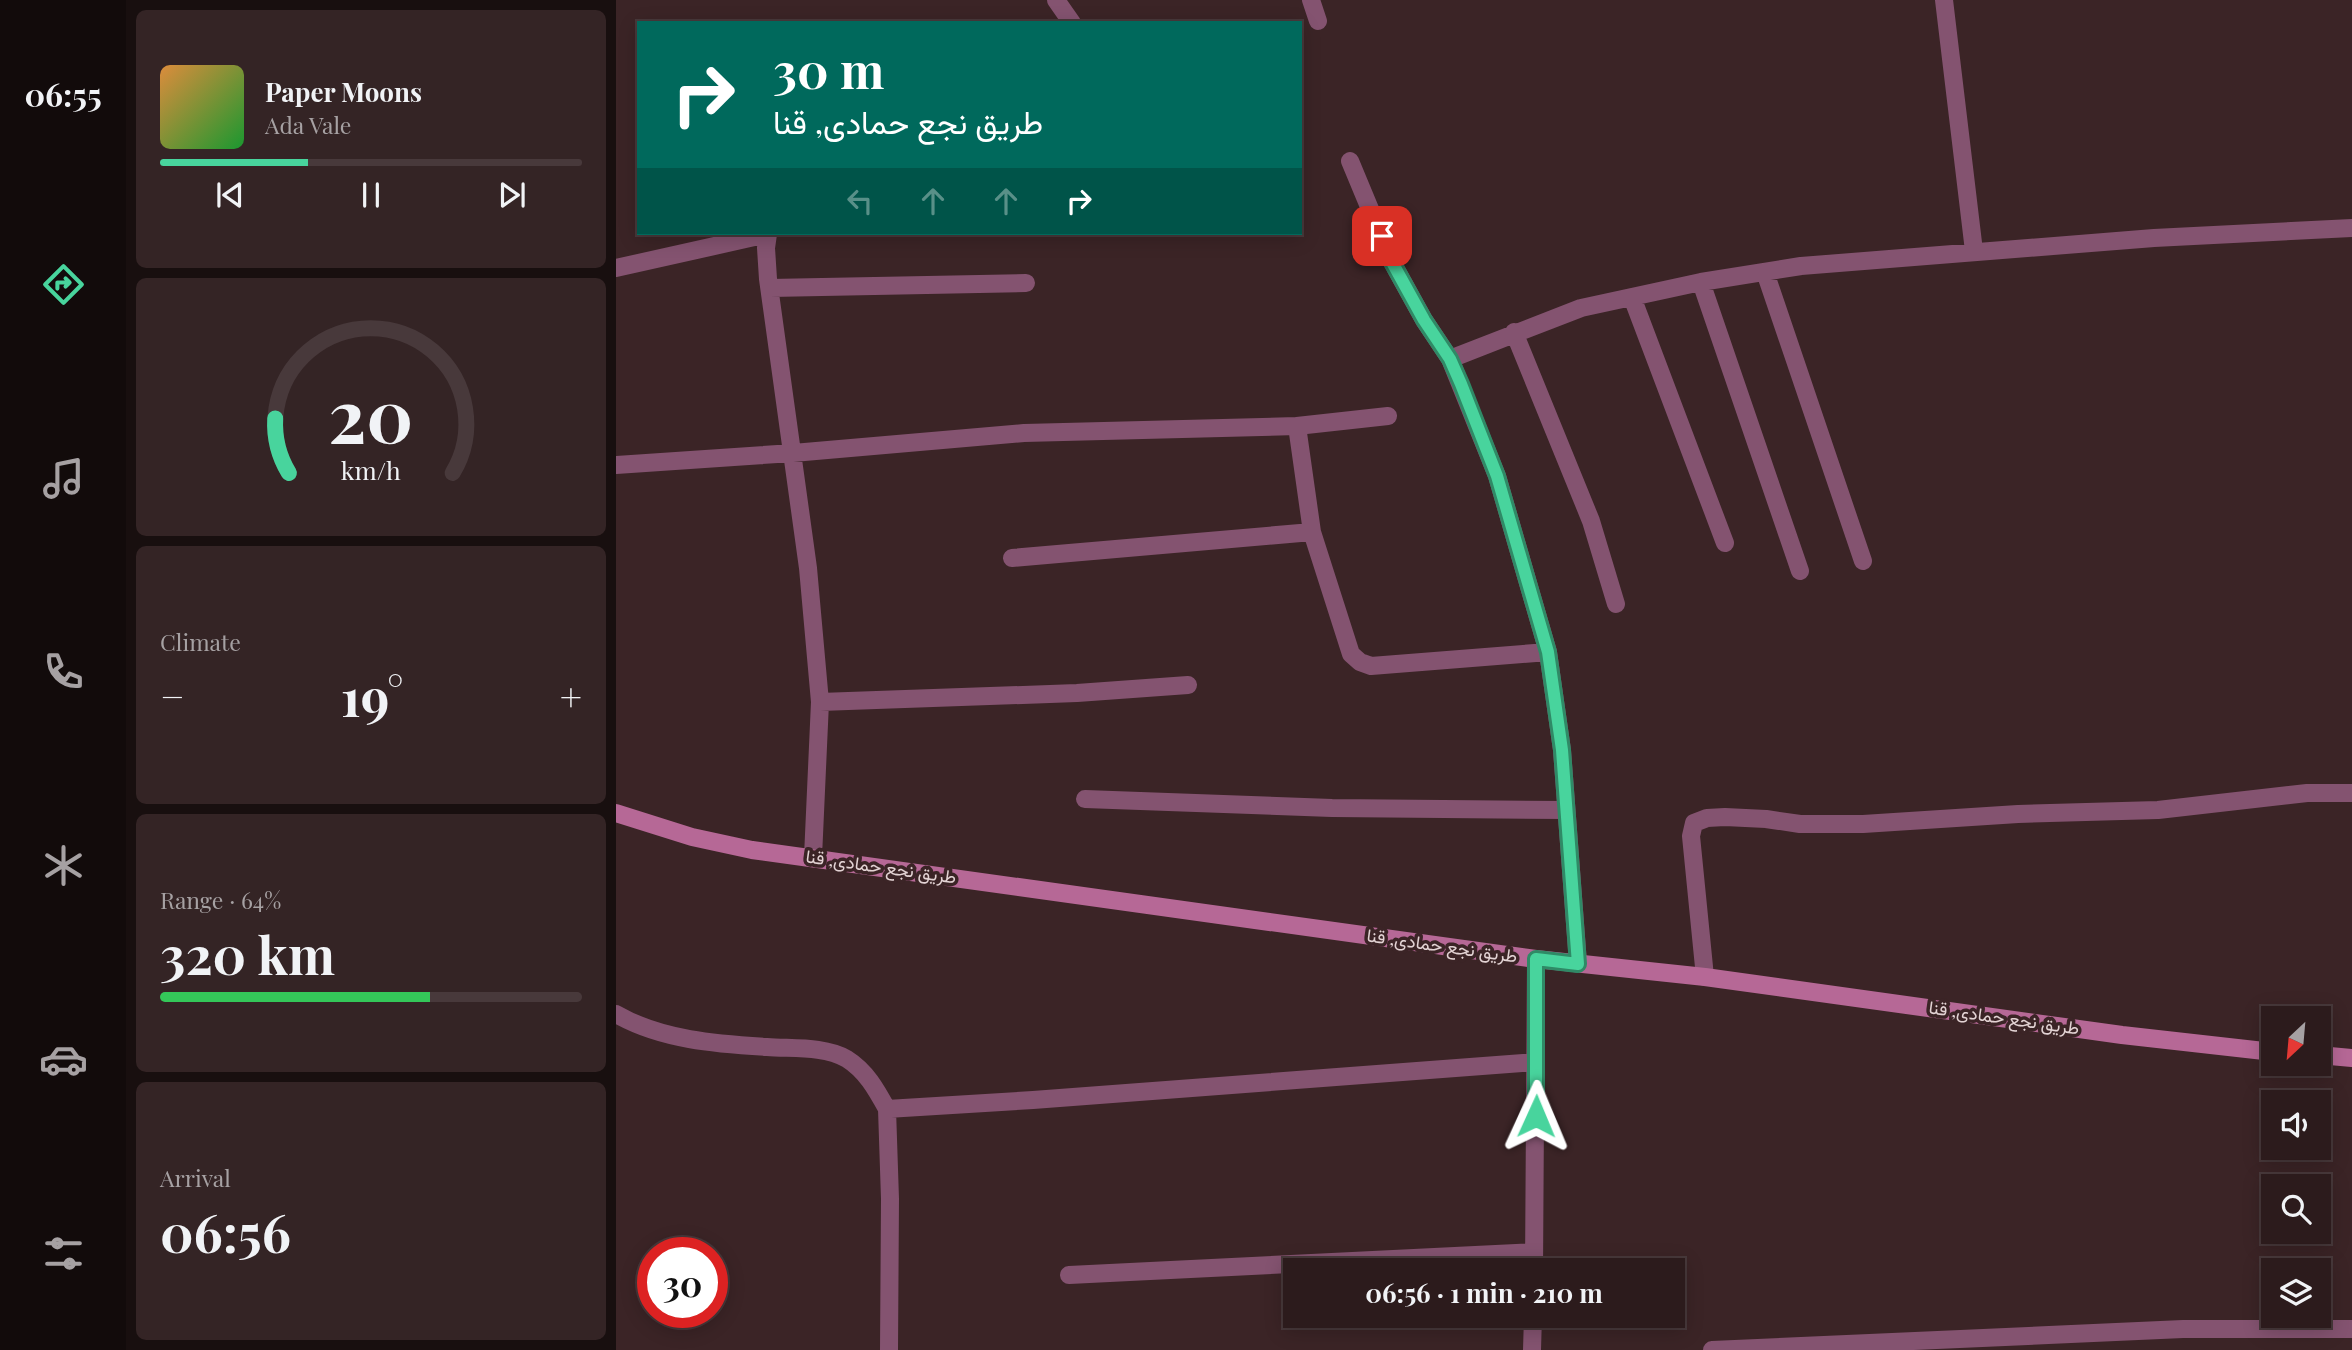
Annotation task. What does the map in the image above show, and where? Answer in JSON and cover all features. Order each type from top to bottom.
[{"type":"main road","name":"طريق نجع حمادى, قنا","points":[[616,813],[692,837],[752,850],[1536,959],[1705,976],[2122,1035],[2261,1051]]},
{"type":"main road","points":[[2331,1056],[2352,1058]]},
{"type":"street","points":[[1056,0],[1071,21]]},
{"type":"street","points":[[1311,0],[1318,21]]},
{"type":"street","points":[[1944,0],[1974,251]]},
{"type":"street","points":[[1350,161],[1392,262],[1424,320],[1450,359],[1497,476],[1548,652],[1562,750],[1578,964]]},
{"type":"street","points":[[1450,359],[1581,308],[1701,282],[1801,266],[2154,237],[2352,228]]},
{"type":"street","points":[[616,268],[759,235]]},
{"type":"street","points":[[768,235],[766,257],[808,568],[820,702],[813,857]]},
{"type":"street","points":[[1765,272],[1863,561]]},
{"type":"street","points":[[1701,282],[1800,570]]},
{"type":"street","points":[[770,288],[1026,283]]},
{"type":"street","points":[[1632,297],[1725,543]]},
{"type":"street","points":[[1514,332],[1591,521],[1616,604]]},
{"type":"street","points":[[616,465],[1024,433],[1297,426],[1388,416]]},
{"type":"street","points":[[1297,426],[1312,532],[1352,654],[1360,662],[1371,666],[1548,652]]},
{"type":"street","points":[[1012,558],[1312,532]]},
{"type":"street","points":[[820,702],[1077,693],[1188,685]]},
{"type":"street","points":[[1705,976],[1691,836],[1694,823],[1698,820],[1725,817],[1800,824],[1863,824],[2018,814],[2158,810],[2307,793],[2352,793]]},
{"type":"street","points":[[1085,799],[1332,808],[1566,810]]},
{"type":"street","points":[[1534,1258],[1536,959]]},
{"type":"street","points":[[616,1014],[660,1032],[719,1044],[824,1051],[845,1058],[872,1082],[887,1109],[890,1199],[889,1350]]},
{"type":"street","points":[[887,1109],[1536,1062]]},
{"type":"street","points":[[1069,1275],[1534,1252]]},
{"type":"street","points":[[1532,1350],[1533,1328]]},
{"type":"street","points":[[1712,1350],[2183,1329],[2352,1329]]},
{"type":"route","points":[[1382,236],[1392,262],[1424,320],[1450,359],[1461,384],[1497,476],[1548,652],[1562,750],[1578,964],[1536,959],[1536,1116]]}]
